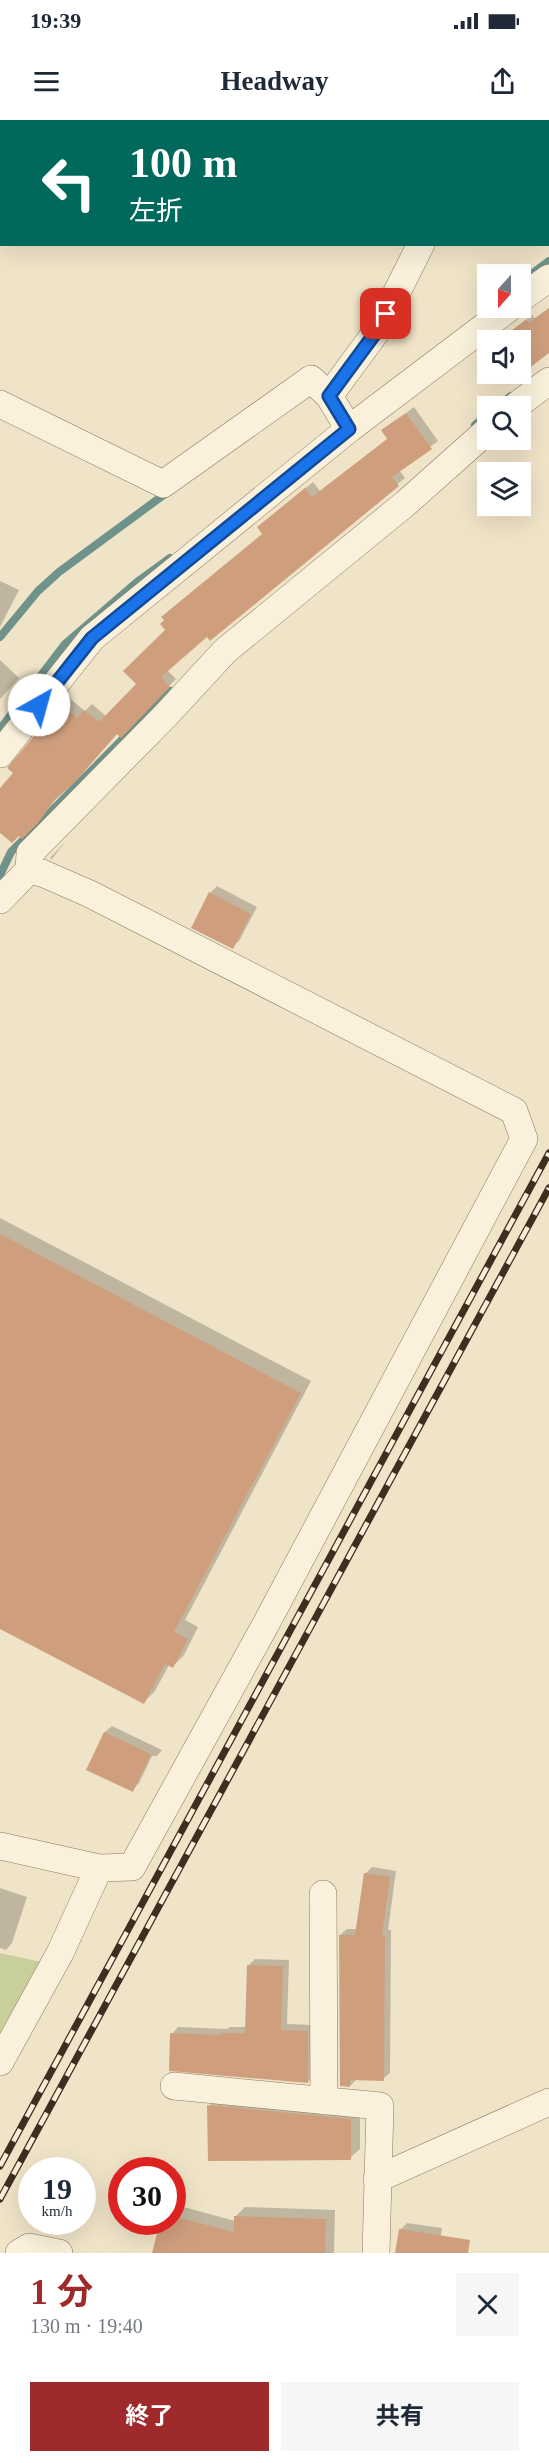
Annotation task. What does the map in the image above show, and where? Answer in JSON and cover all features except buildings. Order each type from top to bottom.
[{"type":"street","points":[[340,415],[379,328],[420,246]]},
{"type":"street","points":[[531,292],[548,281]]},
{"type":"street","points":[[0,754],[92,638],[340,415],[494,318]]},
{"type":"street","points":[[0,404],[163,484],[311,379],[340,415]]},
{"type":"street","points":[[529,396],[549,381]]},
{"type":"street","points":[[0,900],[29,870],[30,853],[225,651],[406,503],[477,440]]},
{"type":"street","points":[[0,1846],[99,1868],[132,1867],[267,1622],[524,1140],[514,1111],[90,894],[42,873],[29,870]]},
{"type":"street","points":[[1,2059],[60,1953],[99,1868]]},
{"type":"street","points":[[323,1894],[324,2101]]},
{"type":"street","points":[[174,2086],[380,2106],[376,2253]]},
{"type":"street","points":[[377,2180],[549,2102]]},
{"type":"street","points":[[19,2253],[29,2247],[59,2253]]},
{"type":"green space","points":[[0,1953],[41,1962],[0,2034]]},
{"type":"waterway","points":[[533,273],[549,261]]},
{"type":"waterway","points":[[0,637],[38,591],[59,572],[169,491]]},
{"type":"waterway","points":[[0,729],[65,644],[137,582],[170,558]]},
{"type":"waterway","points":[[0,875],[11,852],[170,691]]},
{"type":"railway","points":[[0,2166],[549,1153]]},
{"type":"railway","points":[[0,2199],[549,1188]]},
{"type":"route","points":[[39,705],[92,638],[349,429],[329,396],[379,328],[386,314]]}]
